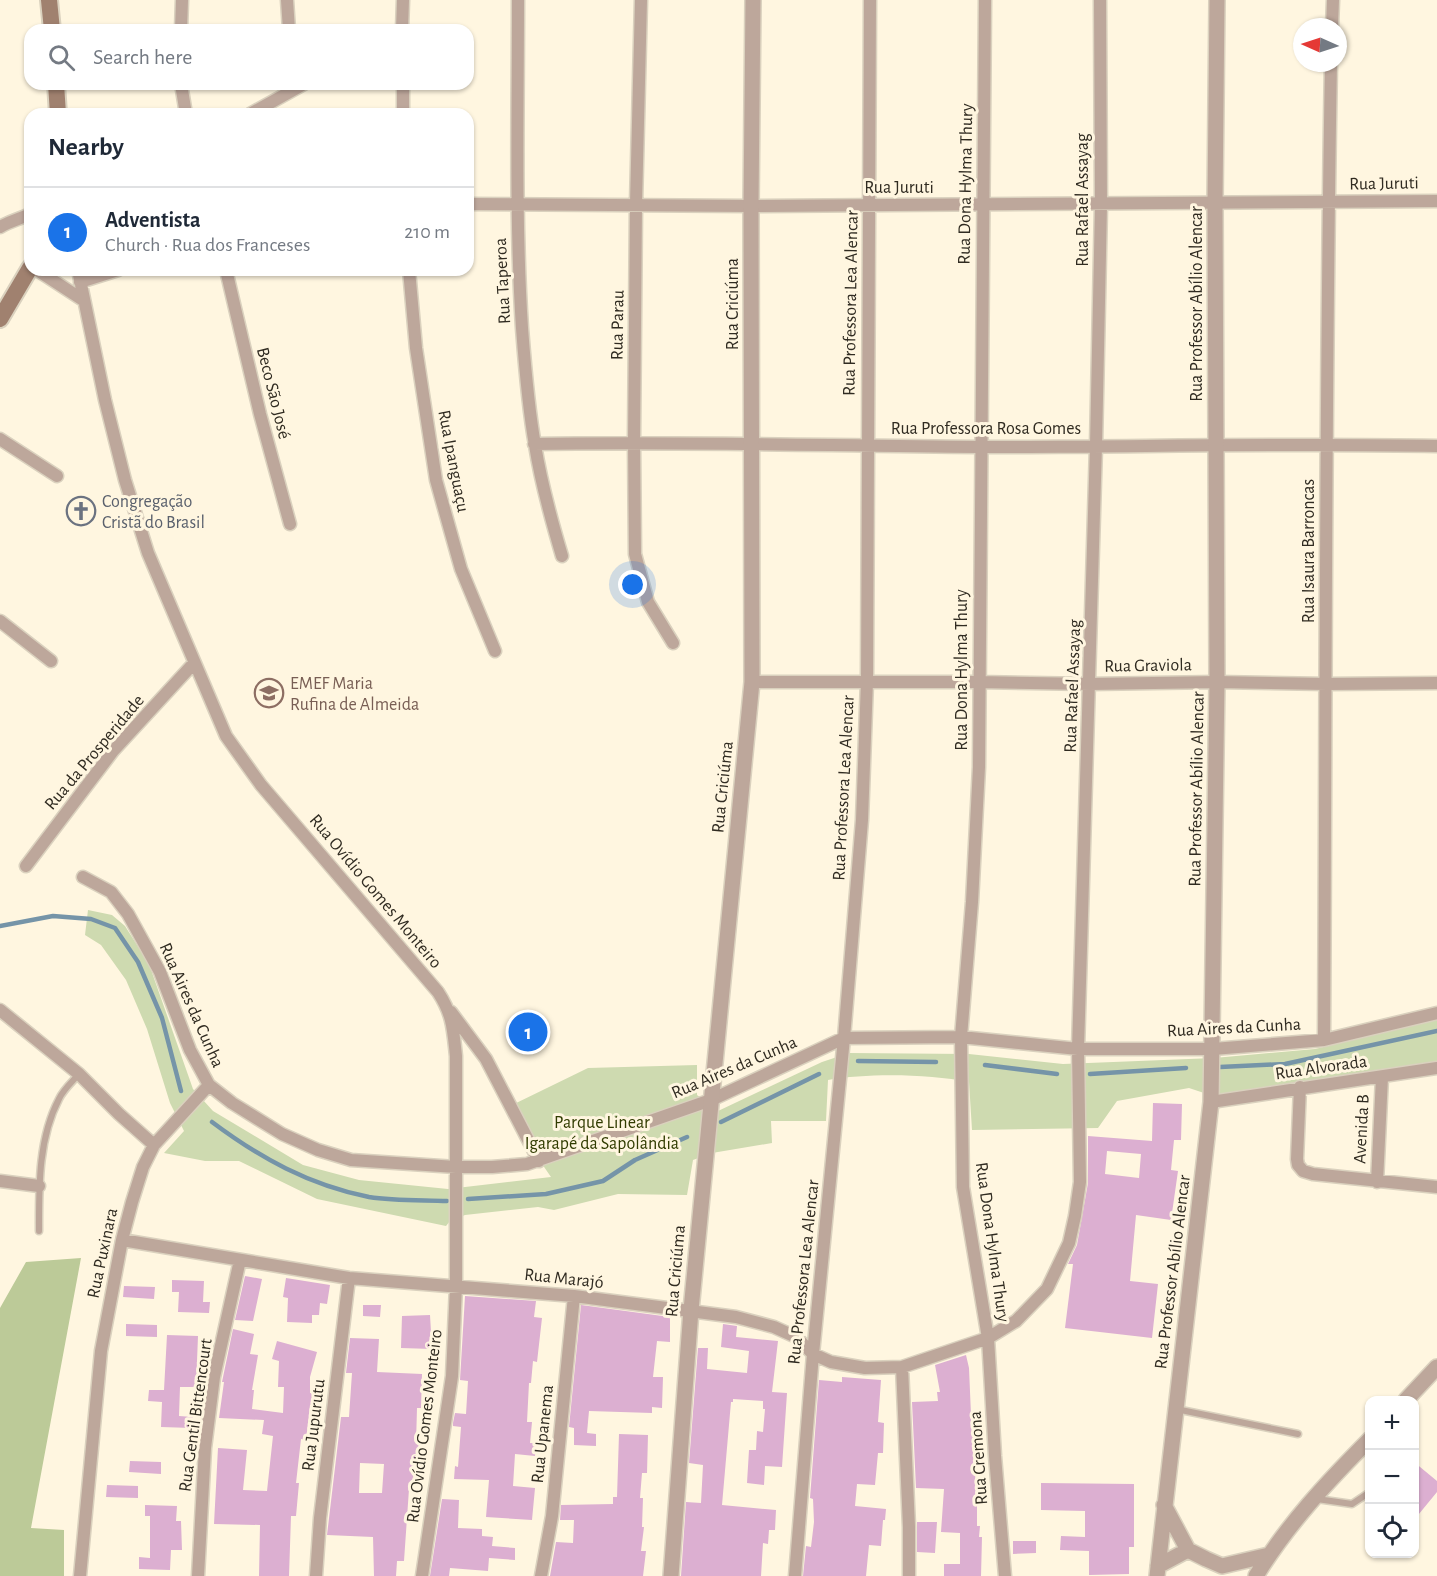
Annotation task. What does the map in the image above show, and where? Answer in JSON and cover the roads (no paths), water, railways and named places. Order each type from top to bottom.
[{"type":"main road","points":[[49,0],[51,24]]},
{"type":"main road","points":[[56,90],[58,108]]},
{"type":"main road","points":[[0,319],[25,276]]},
{"type":"street","points":[[181,24],[182,0]]},
{"type":"street","points":[[286,0],[288,24]]},
{"type":"street","points":[[402,24],[403,0]]},
{"type":"street","name":"Rua Taperoa","points":[[518,0],[517,204],[525,369],[534,444],[561,556]]},
{"type":"street","name":"Rua Parau","points":[[641,0],[633,442],[635,554],[648,602],[673,642]]},
{"type":"street","name":"Rua Criciúma","points":[[671,1576],[691,1310],[752,682],[753,0]]},
{"type":"street","name":"Rua Professora Lea Alencar","points":[[795,1576],[862,820],[867,681],[866,446],[870,0]]},
{"type":"street","name":"Rua Dona Hylma Thury","points":[[985,0],[979,767],[973,891],[961,1038],[963,1187],[988,1338]]},
{"type":"street","name":"Rua Rafael Assayag","points":[[988,1338],[1016,1321],[1047,1289],[1069,1243],[1080,1182],[1078,1049],[1090,684],[1101,205],[1100,0]]},
{"type":"street","name":"Rua Professor Abílio Alencar","points":[[1158,1571],[1211,1102],[1213,1049],[1217,682],[1215,203],[1217,0]]},
{"type":"street","points":[[1332,18],[1333,0]]},
{"type":"street","name":"Rua Isaura Barroncas","points":[[1324,1040],[1327,684],[1326,444],[1331,72]]},
{"type":"street","points":[[182,90],[185,108]]},
{"type":"street","points":[[260,108],[291,90]]},
{"type":"street","points":[[403,90],[403,108]]},
{"type":"street","name":"Rua Juruti","points":[[474,204],[1101,205],[1437,201]]},
{"type":"street","points":[[0,227],[12,220],[24,218]]},
{"type":"street","points":[[46,276],[83,300]]},
{"type":"street","name":"Rua Ovídio Gomes Monteiro","points":[[79,276],[105,400],[125,480],[148,553],[226,736],[261,785],[430,983],[448,1007],[453,1025],[456,1056],[456,1286],[452,1376],[422,1576]]},
{"type":"street","name":"Beco São José","points":[[227,276],[260,414],[290,524]]},
{"type":"street","name":"Rua Ipanguaçu","points":[[410,276],[416,348],[436,480],[461,569],[495,651]]},
{"type":"street","points":[[0,439],[57,476]]},
{"type":"street","name":"Rua Professora Rosa Gomes","points":[[534,444],[633,442],[980,447],[1216,444],[1437,446]]},
{"type":"street","points":[[1,626],[51,661]]},
{"type":"street","name":"Rua da Prosperidade","points":[[26,866],[113,751],[194,663]]},
{"type":"street","name":"Rua Graviola","points":[[752,682],[1437,683]]},
{"type":"street","name":"Rua Aires da Cunha","points":[[83,877],[111,892],[128,914],[160,972],[190,1050],[209,1085],[232,1103],[282,1134],[318,1150],[351,1160],[456,1167],[492,1167],[539,1161],[711,1100],[844,1038],[961,1038],[1078,1049],[1213,1049],[1324,1040],[1437,1013]]},
{"type":"street","points":[[448,1007],[486,1059],[539,1161]]},
{"type":"street","points":[[0,1010],[79,1074],[154,1145]]},
{"type":"street","name":"Rua Alvorada","points":[[1211,1102],[1437,1068]]},
{"type":"street","name":"Avenida B","points":[[1377,1182],[1382,1077]]},
{"type":"street","name":"Rua Puxinara","points":[[80,1576],[101,1351],[122,1240],[143,1167],[154,1145],[209,1085]]},
{"type":"street","points":[[1299,1087],[1297,1160],[1302,1171],[1377,1182],[1437,1187]]},
{"type":"street","points":[[0,1181],[39,1186]]},
{"type":"street","name":"Rua Marajó","points":[[122,1240],[349,1278],[574,1296],[691,1310],[756,1321],[796,1337],[813,1354],[831,1362],[865,1368],[902,1367],[988,1338]]},
{"type":"street","name":"Rua Gentil Bittencourt","points":[[198,1576],[204,1458],[214,1377],[240,1260]]},
{"type":"street","name":"Rua Jupurutu","points":[[316,1576],[321,1506],[349,1278]]},
{"type":"street","name":"Rua Upanema","points":[[541,1576],[552,1516],[574,1296]]},
{"type":"street","name":"Rua Cremona","points":[[988,1338],[994,1456],[1005,1576]]},
{"type":"street","points":[[902,1367],[909,1576]]},
{"type":"street","points":[[1411,1396],[1437,1367]]},
{"type":"street","points":[[1256,1576],[1269,1555],[1314,1498],[1365,1443]]},
{"type":"street","points":[[1164,1505],[1188,1550],[1224,1571],[1269,1555]]},
{"type":"street","points":[[1158,1571],[1188,1550]]},
{"type":"lane","points":[[39,1231],[39,1186],[44,1145],[59,1099],[79,1074]]},
{"type":"lane","points":[[1175,1408],[1298,1434]]},
{"type":"lane","points":[[1314,1498],[1352,1504],[1365,1495]]},
{"type":"waterway","points":[[0,926],[53,916],[91,919],[115,928],[138,962],[162,1018],[181,1091]]},
{"type":"waterway","points":[[1220,1067],[1285,1064],[1437,1031]]},
{"type":"waterway","points":[[858,1061],[936,1062]]},
{"type":"waterway","points":[[985,1065],[1057,1074]]},
{"type":"waterway","points":[[1090,1074],[1186,1068]]},
{"type":"waterway","points":[[721,1122],[819,1074]]},
{"type":"waterway","points":[[212,1122],[267,1158],[326,1185],[369,1197],[447,1201]]},
{"type":"waterway","points":[[468,1199],[546,1194],[603,1181],[635,1160],[687,1137]]},
{"type":"place","name":"Congregação Cristã do Brasil","points":[[81,511]]},
{"type":"place","name":"EMEF Maria Rufina de Almeida","points":[[269,693]]},
{"type":"place","name":"Adventista","points":[[528,1032]]},
{"type":"park label","name":"Parque Linear Igarapé da Sapolândia","points":[[602,1132]]}]
